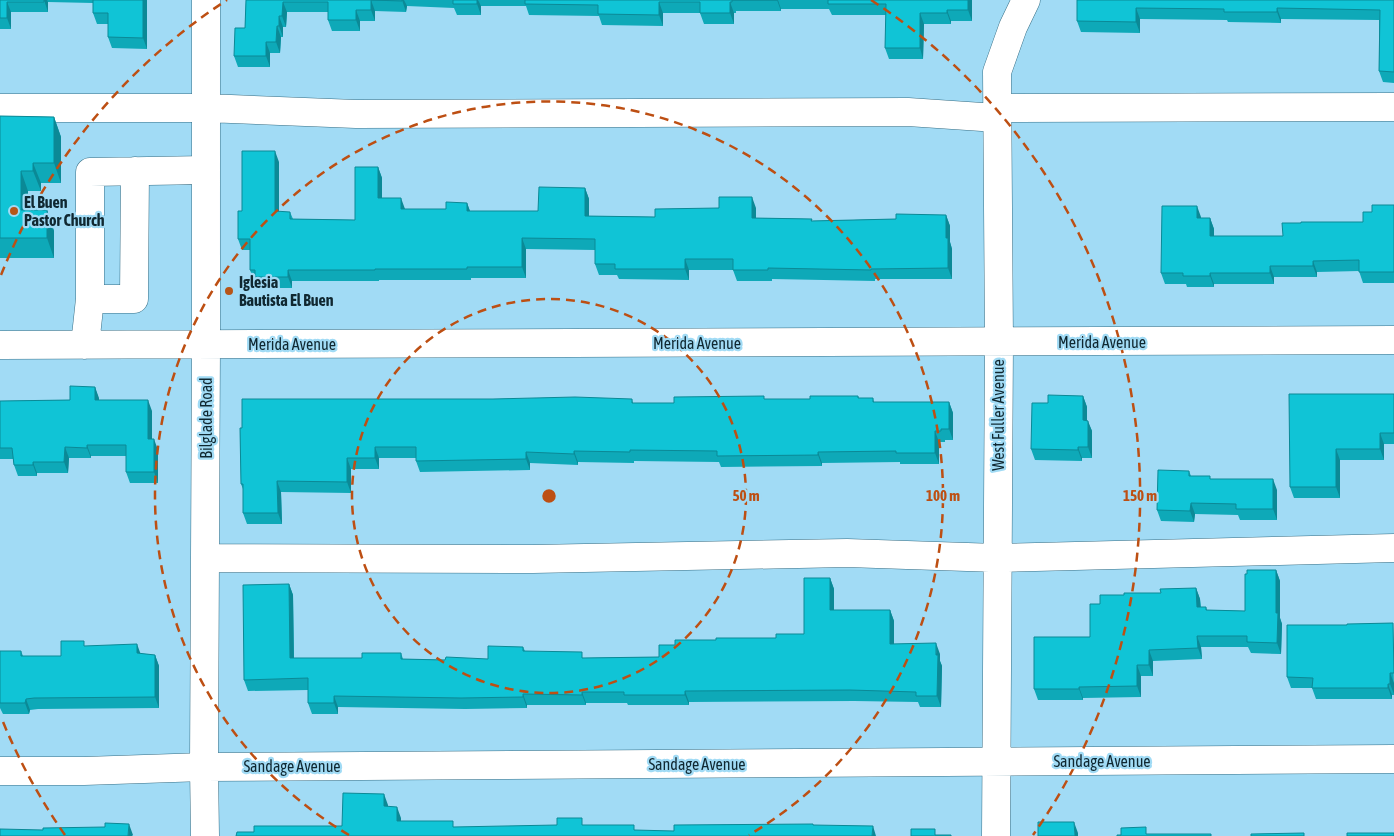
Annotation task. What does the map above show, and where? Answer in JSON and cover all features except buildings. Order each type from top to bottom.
[{"type":"street","name":"Bilglade Road","points":[[205,836],[206,0]]},
{"type":"street","name":"West Fuller Avenue","points":[[996,836],[999,342],[996,72],[1013,27],[1026,0]]},
{"type":"street","points":[[0,108],[206,108],[356,114],[997,113],[1394,107]]},
{"type":"street","points":[[85,345],[90,299],[90,172],[206,170]]},
{"type":"street","points":[[90,299],[134,299],[135,171]]},
{"type":"street","name":"Merida Avenue","points":[[0,346],[1394,340]]},
{"type":"street","points":[[205,558],[534,559],[847,553],[997,558],[1394,548]]},
{"type":"street","name":"Sandage Avenue","points":[[0,771],[204,767],[1394,759]]},
{"type":"place","name":"El Buen Pastor Church","points":[[14,211]]},
{"type":"place","name":"Iglesia Bautista El Buen","points":[[229,291]]}]
